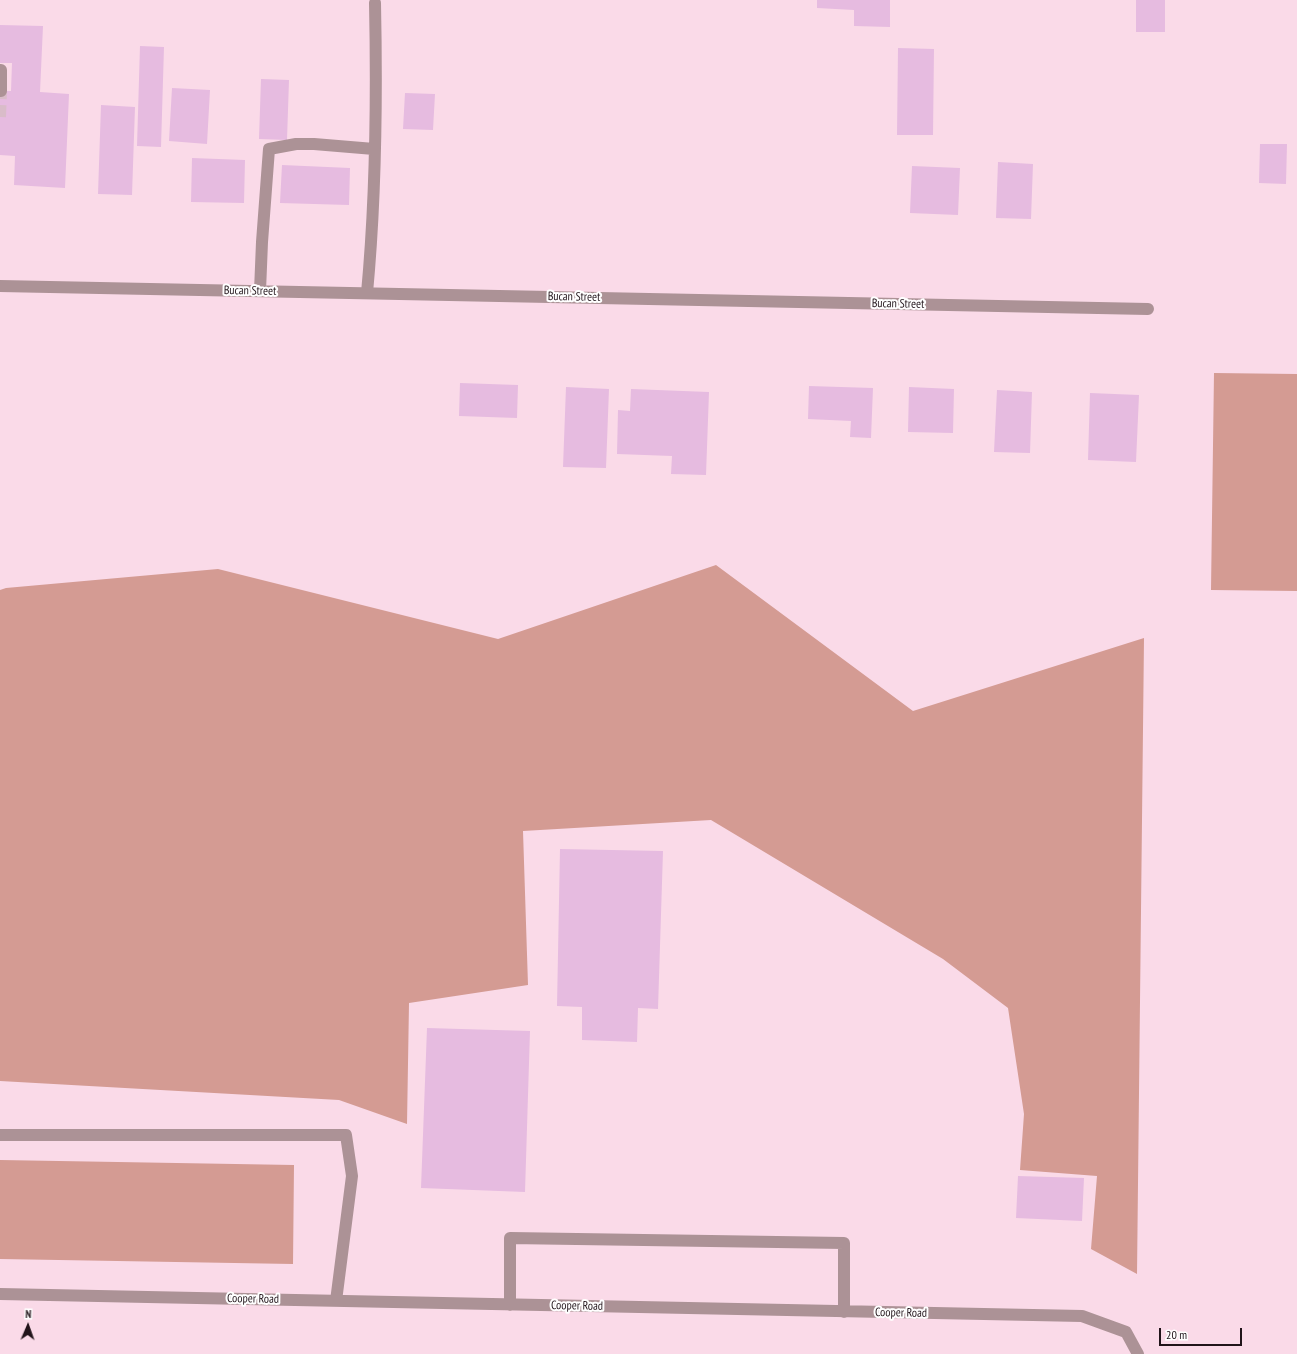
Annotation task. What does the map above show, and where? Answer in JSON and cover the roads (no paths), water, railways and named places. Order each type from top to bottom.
[{"type":"street","points":[[367,293],[371,248],[374,148],[376,63],[375,3]]},
{"type":"street","points":[[1,70],[1,91]]},
{"type":"street","points":[[260,291],[269,150],[296,144],[374,148]]},
{"type":"street","name":"Bucan Street","points":[[0,286],[1148,309]]},
{"type":"street","points":[[0,1135],[346,1135],[352,1176],[336,1301]]},
{"type":"street","points":[[510,1305],[510,1238],[844,1243],[844,1312]]},
{"type":"street","name":"Cooper Road","points":[[0,1294],[1082,1316],[1126,1332],[1138,1354]]},
{"type":"tunnel","points":[[0,117],[1,91]]}]
